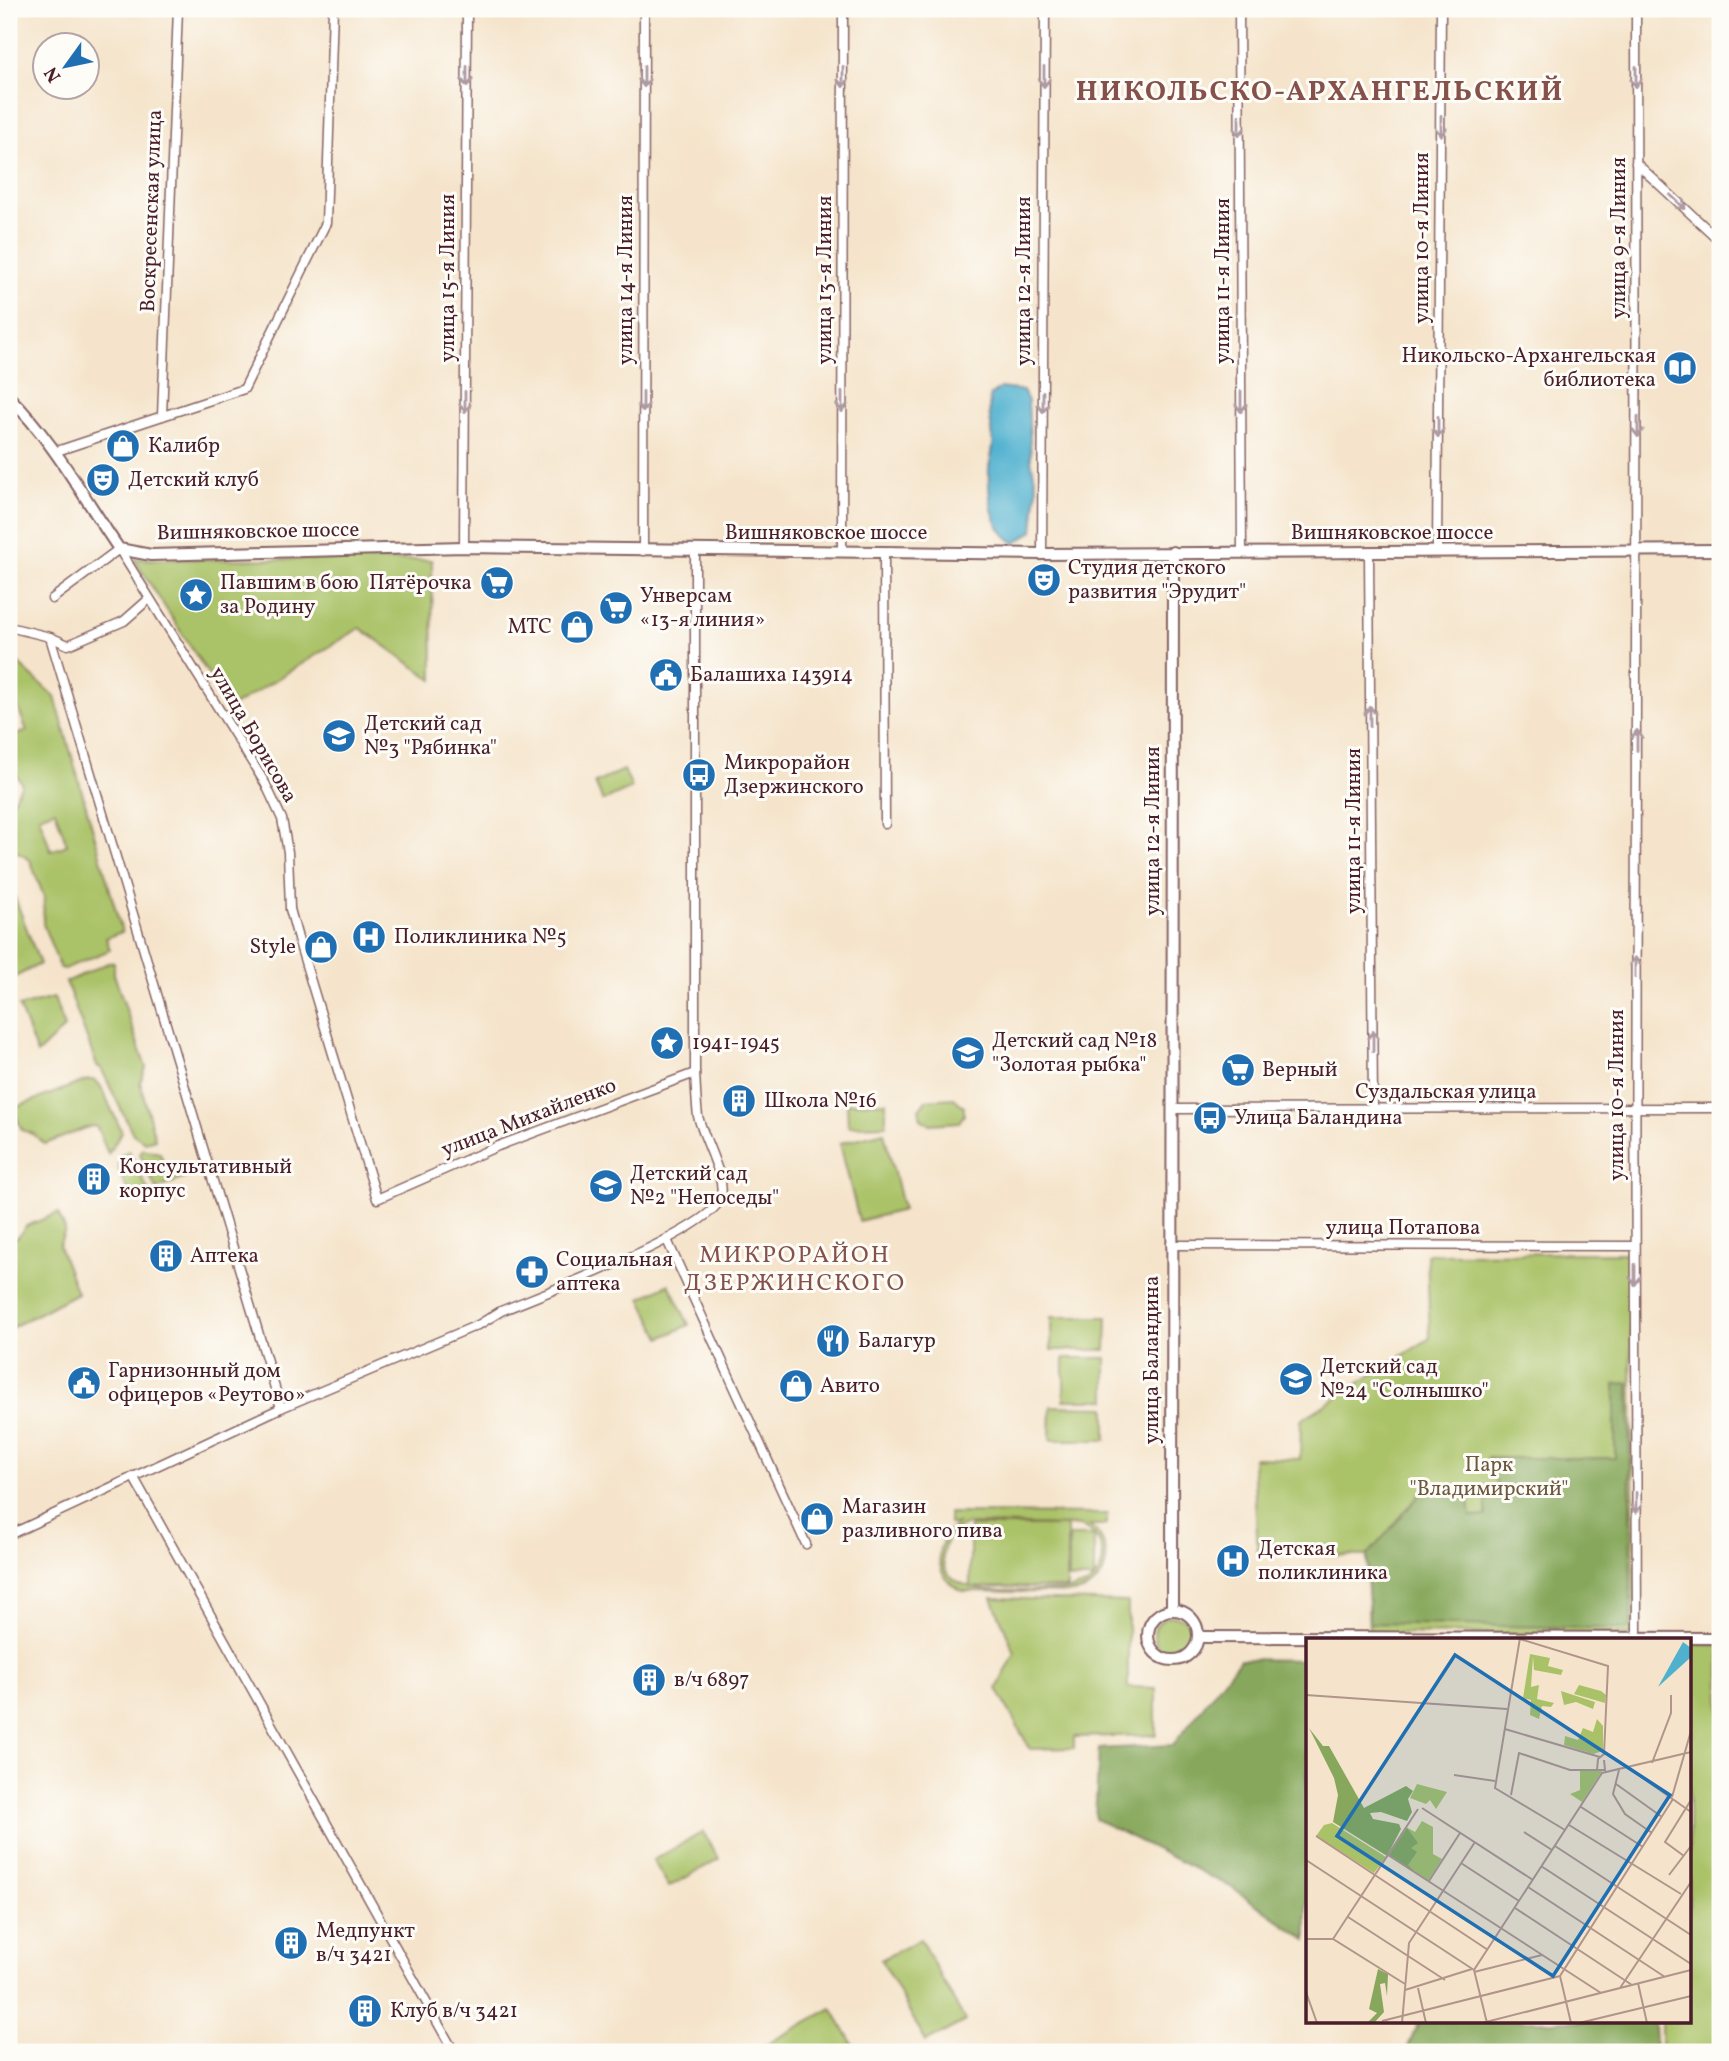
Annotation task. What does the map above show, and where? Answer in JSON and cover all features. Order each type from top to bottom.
[{"type":"street","points":[[9,117],[10,9]]},
{"type":"street","name":"Воскресенская улица","points":[[162,416],[178,9]]},
{"type":"street","points":[[54,452],[244,388],[326,223],[333,9]]},
{"type":"street","name":"улица 15-я Линия","points":[[464,547],[467,9]]},
{"type":"street","name":"улица 14-я Линия","points":[[643,551],[644,9]]},
{"type":"street","name":"улица 13-я Линия","points":[[842,551],[844,9]]},
{"type":"street","name":"улица 12-я Линия","points":[[1042,554],[1045,9]]},
{"type":"street","name":"улица 11-я Линия","points":[[1239,9],[1242,553]]},
{"type":"street","name":"улица 10-я Линия","points":[[1437,552],[1441,9]]},
{"type":"street","name":"улица 9-я Линия","points":[[1636,9],[1638,551]]},
{"type":"street","points":[[1636,163],[1720,241]]},
{"type":"street","points":[[9,397],[25,413],[54,452],[119,549],[52,599]]},
{"type":"street","name":"Вишняковское шоссе","points":[[119,549],[150,555],[464,547],[1042,554],[1720,550]]},
{"type":"street","name":"улица Борисова","points":[[119,549],[252,761],[282,819],[288,852],[290,909],[377,1199]]},
{"type":"street","points":[[9,1535],[281,1408],[480,1324],[501,1311],[667,1240],[704,1219],[715,1209],[721,1197],[721,1182],[698,1115],[695,1073],[695,551]]},
{"type":"street","name":"улица 10-я Линия","points":[[1637,1638],[1634,1109],[1638,551]]},
{"type":"street","points":[[884,552],[885,824]]},
{"type":"street","name":"улица 12-я Линия","points":[[1172,1109],[1173,552]]},
{"type":"street","name":"улица 11-я Линия","points":[[1369,553],[1373,1109]]},
{"type":"street","points":[[9,627],[50,636],[68,645],[90,638],[124,621],[149,599]]},
{"type":"street","points":[[50,636],[281,1408]]},
{"type":"street","name":"улица Михайленко","points":[[377,1199],[498,1146],[695,1073]]},
{"type":"street","name":"Суздальская улица","points":[[1172,1109],[1720,1108]]},
{"type":"street","name":"улица Баландина","points":[[1172,1109],[1172,1610]]},
{"type":"street","points":[[667,1240],[806,1544]]},
{"type":"street","name":"улица Потапова","points":[[1171,1245],[1634,1246]]},
{"type":"street","points":[[133,1476],[454,2052]]},
{"type":"street","points":[[1172,1610],[1180,1611],[1194,1621],[1198,1637],[1192,1652],[1178,1660],[1169,1660],[1154,1653],[1150,1646],[1148,1630],[1157,1615],[1172,1610]]},
{"type":"street","points":[[1198,1637],[1720,1637]]},
{"type":"green space","points":[[134,559],[432,560],[433,680],[360,628],[230,708]]},
{"type":"green space","points":[[9,655],[55,697],[122,932],[106,938],[110,950],[64,969],[60,968],[43,924],[44,897],[30,860],[18,852],[9,853],[9,807],[22,784],[15,773],[9,772],[9,731],[11,737],[27,731],[13,695],[9,696]],"holes":[[[55,810],[67,845],[51,851],[39,816]]]},
{"type":"green space","points":[[624,770],[632,788],[603,801],[595,783]]},
{"type":"green space","points":[[12,890],[40,964],[9,980],[9,891]]},
{"type":"green space","points":[[114,962],[114,974],[146,1068],[140,1082],[155,1139],[145,1142],[133,1134],[101,1068],[97,1066],[66,982]]},
{"type":"green space","points":[[54,998],[64,1028],[37,1054],[19,1007]]},
{"type":"green space","points":[[88,1080],[95,1080],[100,1085],[122,1132],[108,1154],[97,1127],[91,1126],[45,1144],[33,1134],[22,1130],[14,1111],[16,1107]]},
{"type":"green space","points":[[954,1098],[964,1107],[964,1115],[959,1122],[930,1124],[921,1119],[919,1109],[926,1100]]},
{"type":"green space","points":[[886,1102],[886,1125],[848,1126],[847,1103]]},
{"type":"green space","points":[[884,1132],[903,1210],[859,1221],[840,1143]]},
{"type":"green space","points":[[143,1149],[160,1153],[168,1177],[193,1169],[195,1174],[156,1189],[140,1154]]},
{"type":"green space","points":[[129,1151],[149,1192],[132,1200],[119,1171],[119,1157]]},
{"type":"green space","points":[[58,1213],[65,1230],[59,1246],[77,1293],[9,1329],[9,1238],[17,1238],[26,1226]]},
{"type":"green space","name":"Парк \"Владимирский\"","points":[[1630,1253],[1635,1635],[1369,1633],[1367,1556],[1258,1553],[1253,1458],[1300,1459],[1301,1420],[1430,1338],[1427,1254]]},
{"type":"green space","points":[[669,1284],[689,1325],[661,1338],[641,1298]]},
{"type":"green space","points":[[1051,1317],[1107,1317],[1106,1350],[1051,1350]]},
{"type":"green space","points":[[1064,1358],[1106,1358],[1106,1400],[1064,1400]]},
{"type":"green space","points":[[1629,1383],[1631,1629],[1369,1623],[1367,1556],[1422,1492],[1468,1490],[1471,1517],[1486,1516],[1486,1501],[1495,1493],[1497,1483],[1489,1470],[1488,1458],[1615,1458],[1615,1384]]},
{"type":"green space","points":[[1051,1406],[1106,1407],[1106,1440],[1050,1440]]},
{"type":"green space","points":[[949,1513],[1107,1514],[1107,1525],[1089,1525],[1098,1533],[1103,1543],[1106,1564],[1097,1582],[1076,1593],[962,1591],[945,1577],[939,1559],[943,1540],[957,1524],[949,1524]],"holes":[[[970,1524],[1081,1526],[1095,1536],[1103,1557],[1099,1572],[1087,1585],[1071,1590],[1014,1591],[970,1586],[954,1579],[944,1567],[944,1549],[953,1532]]]},
{"type":"green space","points":[[970,1526],[1067,1526],[1067,1588],[970,1587]]},
{"type":"green space","points":[[1069,1536],[1094,1536],[1094,1579],[1069,1579]]},
{"type":"green space","points":[[992,1598],[1128,1602],[1128,1687],[1156,1688],[1156,1735],[1074,1737],[1074,1748],[1030,1749],[997,1689],[1015,1653]]},
{"type":"green space","points":[[1173,1616],[1186,1622],[1192,1635],[1186,1648],[1173,1654],[1160,1648],[1154,1635],[1160,1622]]},
{"type":"green space","points":[[1690,1644],[1720,1645],[1720,2052],[1661,2052],[1661,2022],[1690,2022]]},
{"type":"green space","points":[[1240,1659],[1306,1660],[1306,1939],[1231,1887],[1095,1819],[1099,1749],[1173,1745]]},
{"type":"green space","points":[[703,1832],[719,1859],[669,1887],[653,1860]]},
{"type":"green space","points":[[920,1939],[965,2021],[926,2042],[881,1960]]},
{"type":"green space","points":[[832,2008],[857,2052],[767,2052],[763,2046]]},
{"type":"green space","points":[[1419,2022],[1654,2022],[1655,2052],[1406,2052]]},
{"type":"water","points":[[1000,388],[1023,391],[1028,401],[1031,460],[1037,488],[1033,531],[1015,543],[1000,529],[992,510],[989,489],[993,443],[989,402],[990,396]]},
{"type":"place","name":"Никольско-Архангельская библиотека","points":[[1680,368]]},
{"type":"place","name":"Калибр","points":[[123,446]]},
{"type":"place","name":"Детский клуб","points":[[103,480]]},
{"type":"place","name":"Студия детского развития \"Эрудит\"","points":[[1044,580]]},
{"type":"place","name":"Пятёрочка","points":[[497,583]]},
{"type":"place","name":"Павшим в бою за Родину","points":[[196,595]]},
{"type":"place","name":"Унверсам «13-я линия»","points":[[616,608]]},
{"type":"place","name":"МТС","points":[[577,627]]},
{"type":"place","name":"Балашиха 143914","points":[[666,675]]},
{"type":"place","name":"Детский сад №3 \"Рябинка\"","points":[[339,736]]},
{"type":"place","name":"Микрорайон Дзержинского","points":[[699,775]]},
{"type":"place","name":"Поликлиника №5","points":[[369,937]]},
{"type":"place","name":"Style","points":[[321,947]]},
{"type":"place","name":"1941-1945","points":[[667,1043]]},
{"type":"place","name":"Детский сад №18 \"Золотая рыбка\"","points":[[968,1053]]},
{"type":"place","name":"Верный","points":[[1238,1070]]},
{"type":"place","name":"Школа №16","points":[[739,1101]]},
{"type":"place","name":"Улица Баландина","points":[[1210,1118]]},
{"type":"place","name":"Консультативный корпус","points":[[94,1179]]},
{"type":"place","name":"Детский сад №2 \"Непоседы\"","points":[[606,1186]]},
{"type":"place","name":"Аптека","points":[[166,1256]]},
{"type":"place","name":"Социальная аптека","points":[[532,1272]]},
{"type":"place","name":"Балагур","points":[[833,1341]]},
{"type":"place","name":"Детский сад №24 \"Солнышко\"","points":[[1296,1379]]},
{"type":"place","name":"Гарнизонный дом офицеров «Реутово»","points":[[84,1383]]},
{"type":"place","name":"Авито","points":[[796,1386]]},
{"type":"place","name":"Магазин разливного пива","points":[[817,1519]]},
{"type":"place","name":"Детская поликлиника","points":[[1233,1561]]},
{"type":"place","name":"в/ч 6897","points":[[649,1680]]},
{"type":"place","name":"Медпункт в/ч 3421","points":[[291,1943]]},
{"type":"place","name":"Клуб в/ч 3421","points":[[365,2011]]},
{"type":"district","name":"НИКОЛЬСКО-АРХАНГЕЛЬСКИЙ","points":[[1320,92]]},
{"type":"district","name":"МИКРОРАЙОН ДЗЕРЖИНСКОГО","points":[[795,1270]]}]
